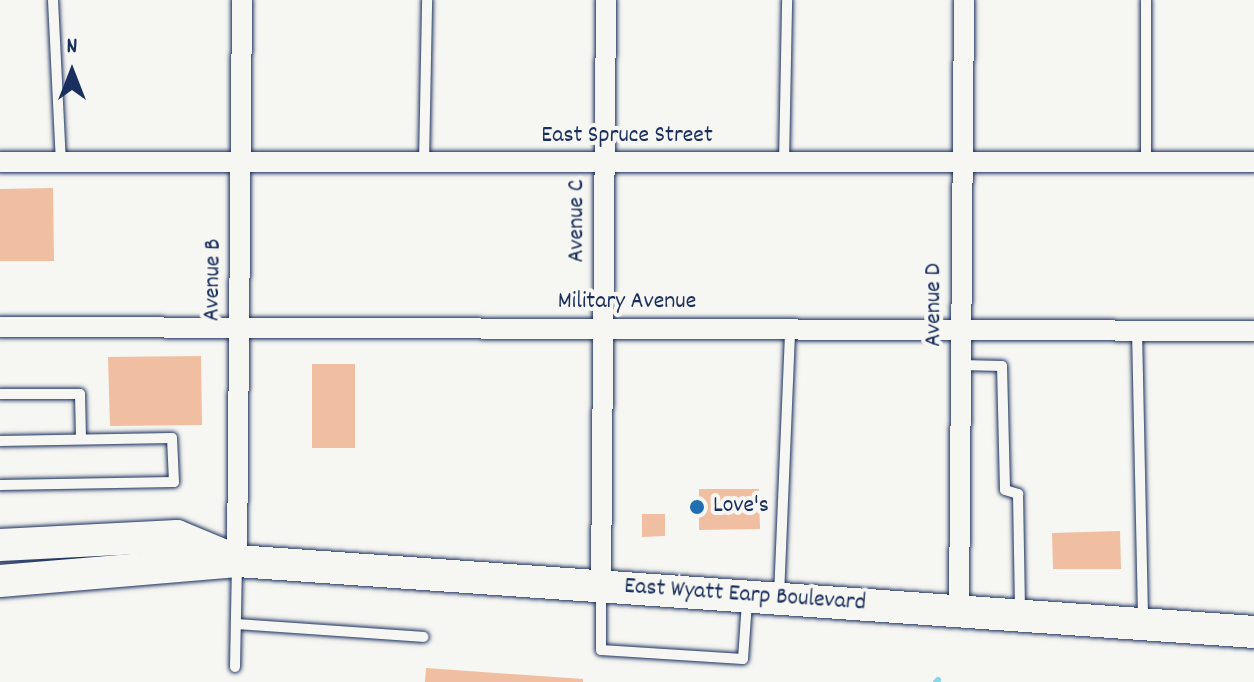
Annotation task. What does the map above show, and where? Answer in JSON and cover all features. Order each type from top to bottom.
[{"type":"main road","name":"East Wyatt Earp Boulevard","points":[[0,545],[177,536],[237,561]]},
{"type":"main road","name":"East Wyatt Earp Boulevard","points":[[0,581],[237,561],[1254,632]]},
{"type":"street","name":"Avenue B","points":[[237,561],[242,0]]},
{"type":"street","name":"Avenue C","points":[[601,586],[606,0]]},
{"type":"street","name":"Avenue D","points":[[959,611],[964,0]]},
{"type":"street","name":"East Spruce Street","points":[[0,162],[1254,162]]},
{"type":"street","name":"Military Avenue","points":[[0,327],[1254,331]]},
{"type":"lane","points":[[53,0],[61,162]]},
{"type":"lane","points":[[424,163],[427,0]]},
{"type":"lane","points":[[784,163],[787,0]]},
{"type":"lane","points":[[1146,0],[1146,164]]},
{"type":"lane","points":[[601,586],[601,650],[743,659],[763,598],[790,330]]},
{"type":"lane","points":[[1137,330],[1143,624]]},
{"type":"lane","points":[[961,365],[1002,366],[1005,490],[1018,494],[1020,615]]},
{"type":"lane","points":[[0,394],[80,394],[81,439]]},
{"type":"lane","points":[[0,441],[172,438],[174,482],[0,485]]},
{"type":"lane","points":[[235,667],[237,561]]},
{"type":"lane","points":[[238,624],[424,637]]},
{"type":"building","points":[[53,188],[54,261],[0,261],[0,189]]},
{"type":"building","points":[[201,356],[202,425],[110,426],[108,357]]},
{"type":"building","points":[[312,364],[355,364],[355,448],[312,448]]},
{"type":"building","points":[[699,489],[759,489],[760,529],[699,530]]},
{"type":"building","points":[[642,514],[665,514],[665,536],[642,537]]},
{"type":"building","points":[[1120,531],[1121,569],[1053,569],[1052,533]]},
{"type":"building","points":[[426,668],[583,679],[583,682],[425,682]]},
{"type":"place","name":"Love's","points":[[697,507]]}]
